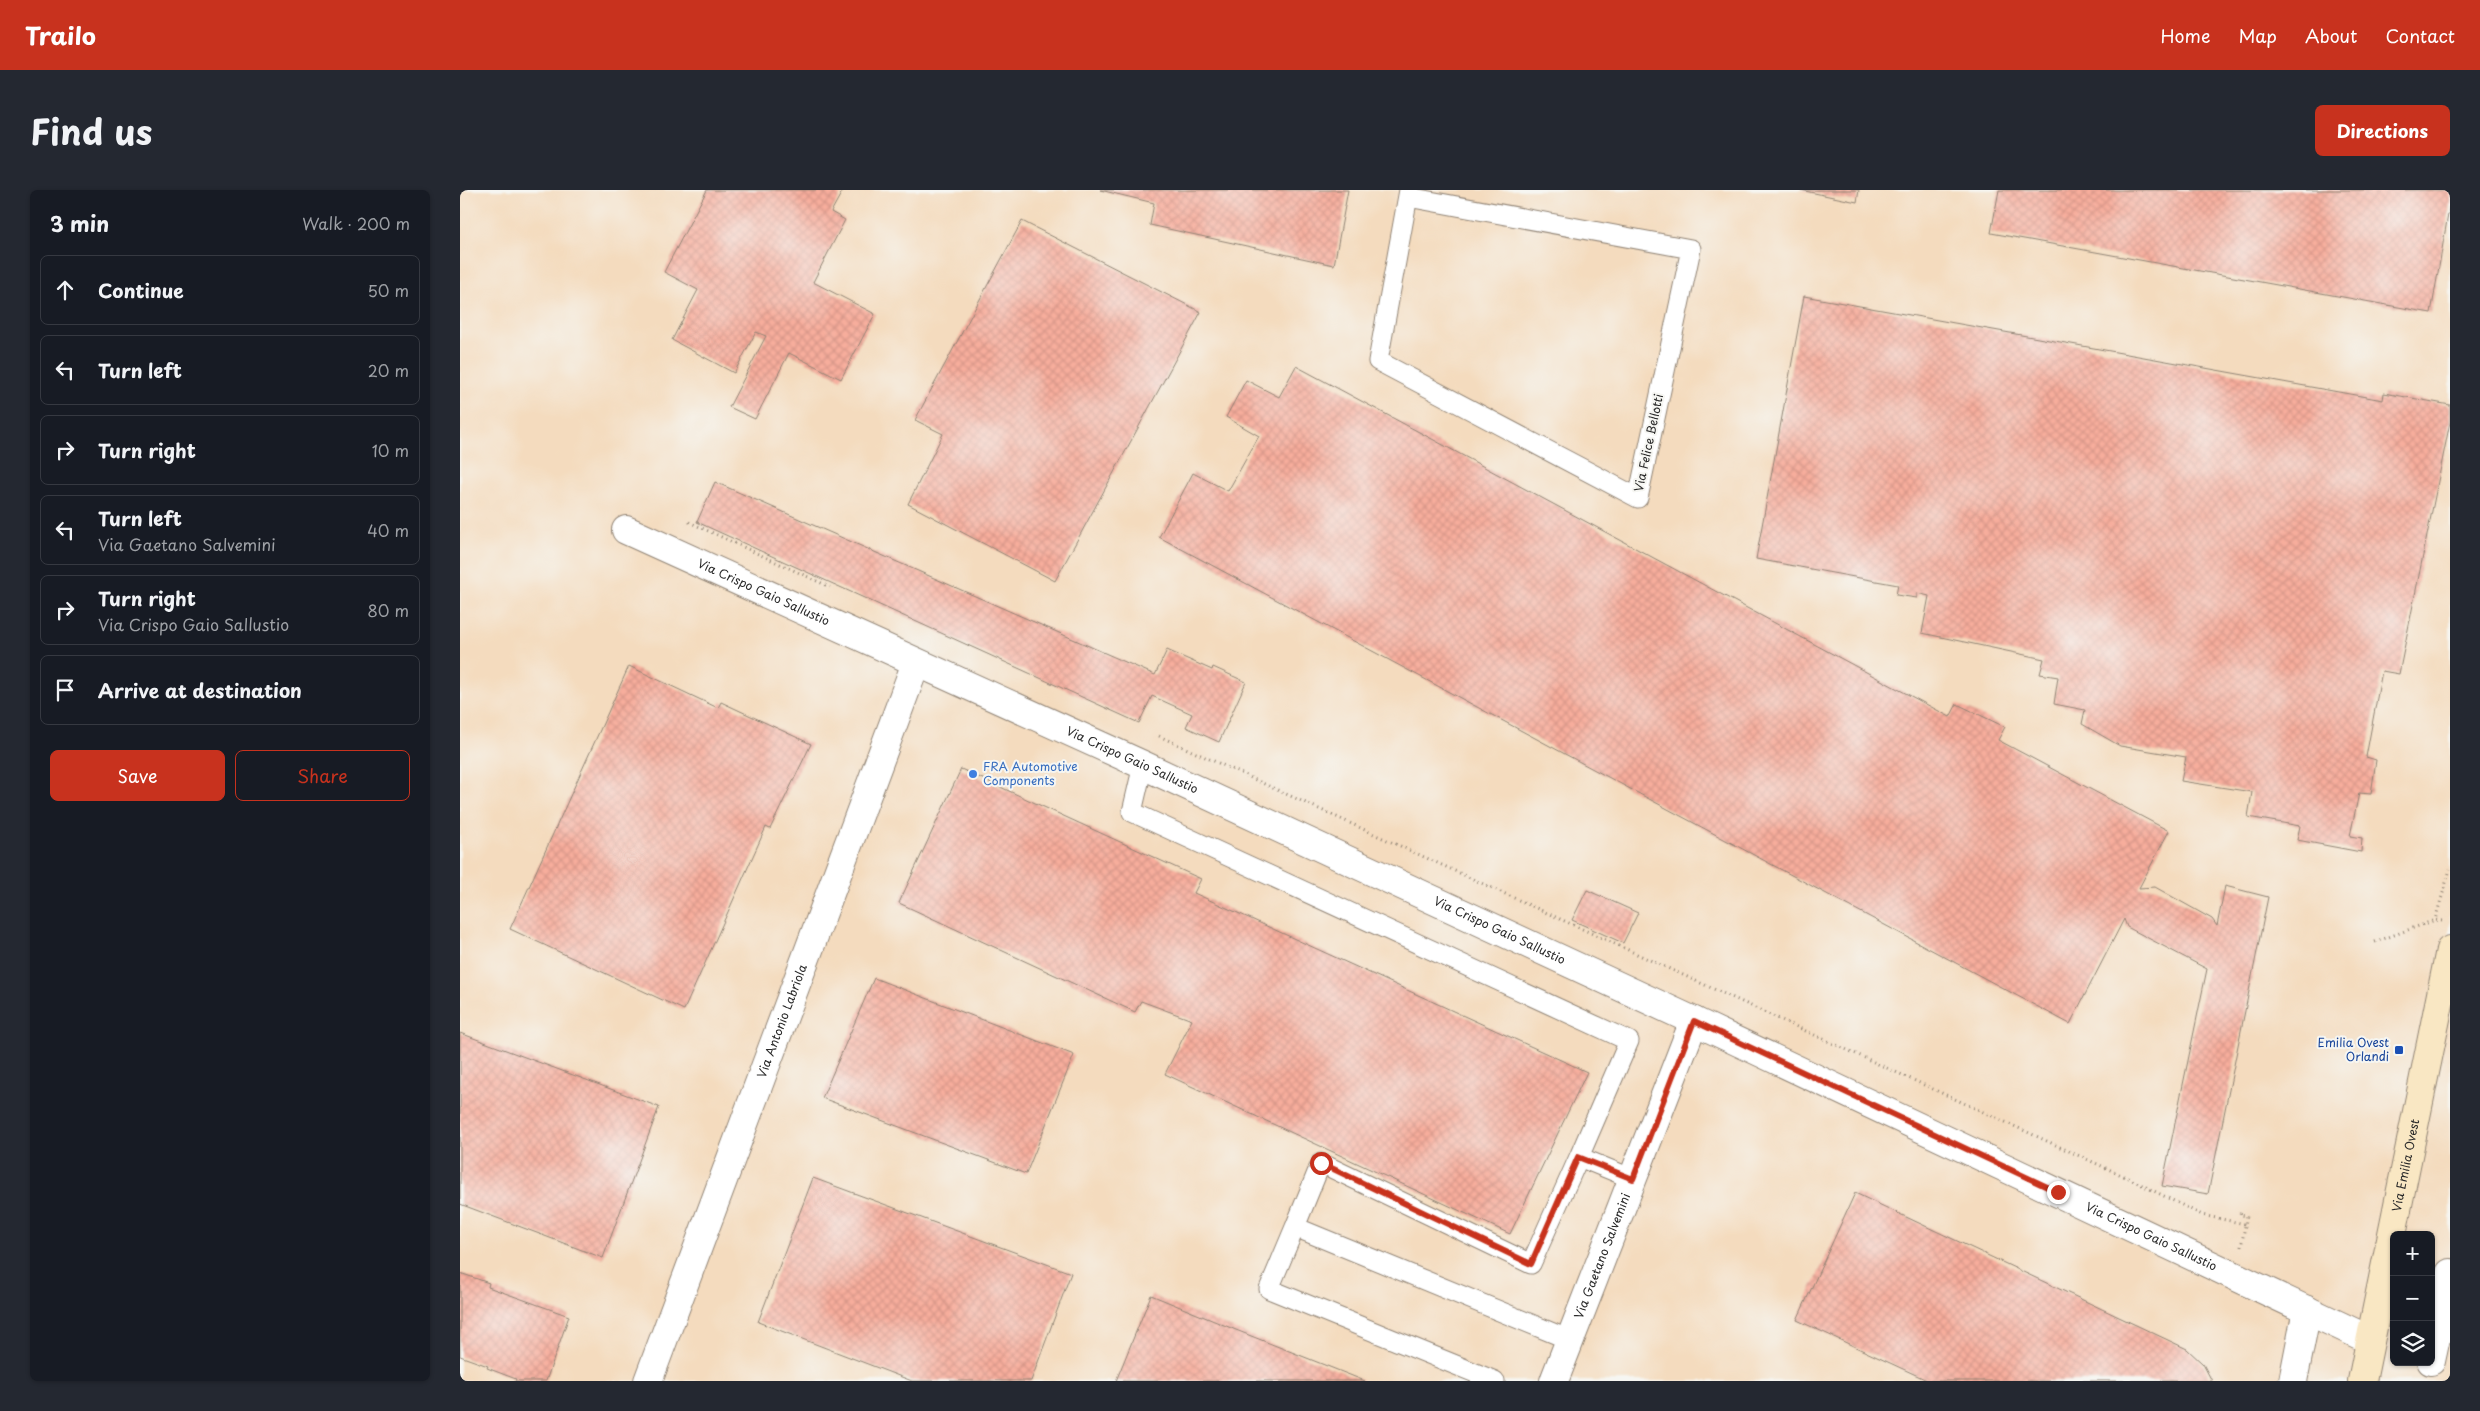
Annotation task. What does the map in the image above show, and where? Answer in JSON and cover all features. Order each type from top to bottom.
[{"type":"main road","name":"Via Emilia Ovest","points":[[2362,1381],[2450,950]]},
{"type":"street","name":"Via Crispo Gaio Sallustio","points":[[626,530],[1142,765],[1694,1021],[2370,1340]]},
{"type":"street","name":"Via Antonio Labriola","points":[[648,1381],[916,663]]},
{"type":"street","name":"Via Gaetano Salvemini","points":[[1554,1381],[1694,1021]]},
{"type":"street","points":[[2435,1343],[2450,1273]]},
{"type":"street","points":[[2293,1381],[2307,1310]]},
{"type":"street","points":[[2427,1381],[2430,1366]]},
{"type":"lane","name":"Via Felice Bellotti","points":[[1408,194],[1690,249],[1638,498],[1378,361],[1408,194]]},
{"type":"lane","points":[[1142,765],[1132,812],[1629,1041],[1531,1264],[1321,1163],[1269,1289],[1495,1381]]},
{"type":"lane","points":[[1578,1157],[1633,1179]]},
{"type":"lane","points":[[1295,1227],[1570,1340]]},
{"type":"path","points":[[689,522],[833,588]]},
{"type":"path","points":[[1156,735],[2120,1174],[2202,1215],[2246,1224]]},
{"type":"path","points":[[2435,920],[2450,869]]},
{"type":"path","points":[[2375,942],[2435,920],[2450,922]]},
{"type":"path","points":[[2241,1209],[2240,1215],[2247,1216]]},
{"type":"building","points":[[707,190],[843,190],[831,212],[845,220],[813,282],[875,314],[841,379],[789,353],[755,419],[729,407],[766,336],[756,332],[734,373],[672,340],[698,290],[664,272]]},
{"type":"building","points":[[1100,190],[1348,190],[1334,265],[1150,225],[1154,203]]},
{"type":"building","points":[[1800,190],[1859,190],[1857,202]]},
{"type":"building","points":[[1999,190],[2450,190],[2450,203],[2431,313],[1991,233]]},
{"type":"building","points":[[1022,221],[1201,312],[1055,581],[908,504],[943,434],[915,420]]},
{"type":"building","points":[[1804,296],[2383,400],[2384,393],[2450,405],[2450,422],[2399,674],[2382,671],[2366,757],[2376,760],[2371,794],[2359,793],[2350,836],[2362,838],[2361,852],[2297,840],[2300,826],[2248,817],[2252,792],[2181,781],[2186,757],[2120,746],[2082,724],[2085,710],[2054,704],[2058,677],[2040,674],[2044,659],[1922,633],[1929,596],[1917,593],[1917,598],[1896,595],[1898,585],[1756,559]]},
{"type":"building","points":[[1296,366],[1950,717],[1957,704],[2005,727],[1998,740],[2169,831],[2139,888],[2155,887],[2212,919],[2217,926],[2225,886],[2268,897],[2208,1194],[2162,1186],[2207,969],[2127,927],[2124,919],[2070,1024],[1159,537],[1193,473],[1228,491],[1259,436],[1226,417],[1246,380],[1279,397]]},
{"type":"building","points":[[715,482],[1155,675],[1167,650],[1212,670],[1213,667],[1246,682],[1219,742],[1186,727],[1192,714],[1152,696],[1139,723],[697,522]]},
{"type":"building","points":[[629,666],[718,708],[721,702],[811,744],[770,829],[766,827],[684,1010],[510,929]]},
{"type":"building","points":[[961,769],[1201,879],[1194,893],[1587,1072],[1510,1234],[1165,1074],[1192,1020],[1141,1001],[1135,1012],[899,903]]},
{"type":"building","points":[[1587,890],[1638,913],[1623,943],[1572,920]]},
{"type":"building","points":[[874,978],[1074,1055],[1026,1174],[822,1098]]},
{"type":"building","points":[[460,1033],[659,1107],[603,1258],[460,1204]]},
{"type":"building","points":[[813,1178],[1071,1273],[1031,1381],[912,1381],[758,1322]]},
{"type":"building","points":[[1855,1193],[2187,1349],[2203,1364],[2212,1381],[1929,1381],[1797,1320]]},
{"type":"building","points":[[460,1273],[489,1283],[488,1287],[569,1316],[546,1381],[515,1381],[516,1379],[487,1368],[488,1366],[460,1356]]},
{"type":"building","points":[[1151,1295],[1236,1330],[1365,1381],[1116,1381]]},
{"type":"place","name":"FRA Automotive Components","points":[[973,774]]},
{"type":"place","name":"Emilia Ovest Orlandi","points":[[2399,1050]]},
{"type":"route","points":[[1321,1163],[1531,1264],[1578,1157],[1633,1179],[1694,1021],[2058,1192]]}]
